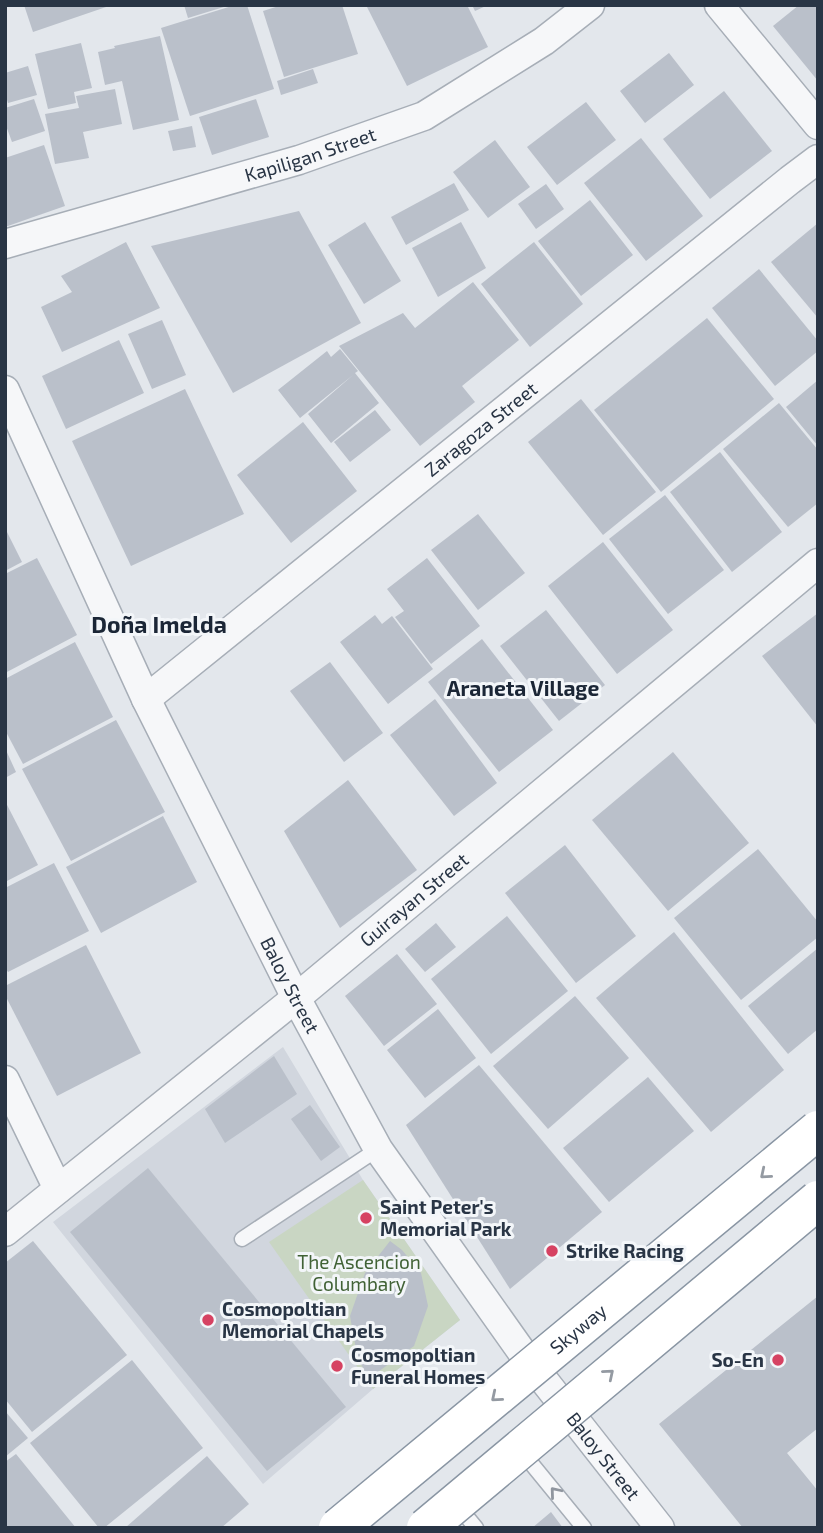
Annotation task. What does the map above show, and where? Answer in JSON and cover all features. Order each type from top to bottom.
[{"type":"highway","name":"Skyway","points":[[338,1528],[818,1130]]},
{"type":"highway","points":[[426,1528],[818,1200]]},
{"type":"street","name":"Kapiligan Street","points":[[5,244],[299,160],[424,116],[544,41],[590,5]]},
{"type":"street","points":[[719,5],[818,125]]},
{"type":"street","name":"Zaragoza Street","points":[[146,699],[818,159]]},
{"type":"street","name":"Baloy Street","points":[[5,390],[146,699],[296,998],[378,1149],[524,1355],[651,1522]]},
{"type":"street","name":"Guirayan Street","points":[[5,1232],[296,998],[818,563]]},
{"type":"street","points":[[5,1080],[58,1189]]},
{"type":"lane","points":[[242,1240],[378,1149]]},
{"type":"lane","points":[[526,1457],[584,1528]]},
{"type":"lane","points":[[462,1511],[476,1528]]},
{"type":"shaded area","points":[[283,1047],[363,1180],[460,1320],[373,1389],[263,1484],[53,1222]]},
{"type":"green space","name":"The Ascencion Columbary","points":[[363,1180],[460,1320],[373,1389],[269,1242]]},
{"type":"building","points":[[24,5],[109,5],[109,6],[33,32]]},
{"type":"building","points":[[184,5],[227,5],[227,6],[188,18]]},
{"type":"building","points":[[235,5],[247,5],[274,89],[190,116],[161,28]]},
{"type":"building","points":[[282,5],[342,5],[358,54],[284,77],[263,11]]},
{"type":"building","points":[[366,5],[467,5],[488,47],[407,86]]},
{"type":"building","points":[[472,5],[488,5],[475,11]]},
{"type":"building","points":[[799,5],[818,5],[818,81],[773,26]]},
{"type":"building","points":[[160,36],[179,120],[133,130],[122,81],[105,85],[98,52]]},
{"type":"building","points":[[81,43],[92,88],[74,92],[76,103],[48,109],[35,54]]},
{"type":"building","points":[[669,53],[694,85],[645,123],[620,91]]},
{"type":"building","points":[[28,66],[37,95],[8,103],[5,73]]},
{"type":"building","points":[[313,69],[318,83],[281,95],[277,81]]},
{"type":"building","points":[[115,89],[122,124],[83,132],[89,158],[55,164],[45,114],[79,108],[76,96]]},
{"type":"building","points":[[724,91],[772,151],[710,199],[663,139]]},
{"type":"building","points":[[34,99],[45,131],[12,142],[5,123],[5,108]]},
{"type":"building","points":[[256,99],[269,137],[212,155],[199,117]]},
{"type":"building","points":[[586,102],[616,140],[557,185],[527,147]]},
{"type":"building","points":[[192,126],[196,147],[173,151],[168,131]]},
{"type":"building","points":[[641,138],[703,216],[646,261],[584,183]]},
{"type":"building","points":[[495,140],[530,187],[488,218],[453,172]]},
{"type":"building","points":[[44,145],[65,206],[5,227],[5,158]]},
{"type":"building","points":[[454,183],[469,210],[406,245],[391,217]]},
{"type":"building","points":[[546,184],[564,209],[536,229],[518,204]]},
{"type":"building","points":[[590,200],[633,255],[581,296],[538,241]]},
{"type":"building","points":[[299,211],[361,323],[233,393],[151,246]]},
{"type":"building","points":[[365,222],[401,281],[364,304],[328,245]]},
{"type":"building","points":[[461,222],[486,268],[438,297],[412,248]]},
{"type":"building","points":[[818,223],[818,318],[771,262]]},
{"type":"building","points":[[126,242],[160,308],[62,352],[41,307],[72,292],[61,276]]},
{"type":"building","points":[[534,242],[583,304],[530,347],[481,284]]},
{"type":"building","points":[[759,269],[818,341],[818,351],[775,386],[712,308]]},
{"type":"building","points":[[473,282],[519,340],[462,386],[475,402],[420,446],[339,346],[403,313],[415,328]]},
{"type":"building","points":[[707,318],[774,399],[661,492],[594,410]]},
{"type":"building","points":[[162,320],[186,375],[152,389],[128,334]]},
{"type":"building","points":[[119,340],[144,393],[66,429],[42,376]]},
{"type":"building","points":[[340,349],[379,403],[331,443],[308,414],[353,375],[300,418],[278,390],[327,351],[331,357]]},
{"type":"building","points":[[818,380],[818,446],[786,407]]},
{"type":"building","points":[[185,389],[244,514],[131,566],[72,441]]},
{"type":"building","points":[[581,399],[656,492],[603,535],[528,442]]},
{"type":"building","points":[[779,403],[818,450],[818,503],[788,527],[723,449]]},
{"type":"building","points":[[375,410],[391,430],[350,462],[334,442]]},
{"type":"building","points":[[303,422],[357,491],[291,543],[237,475]]},
{"type":"building","points":[[720,452],[782,532],[732,572],[670,492]]},
{"type":"building","points":[[665,495],[724,570],[668,614],[609,539]]},
{"type":"building","points":[[478,514],[525,573],[478,610],[431,550]]},
{"type":"building","points":[[5,528],[22,562],[5,571]]},
{"type":"building","points":[[603,542],[673,630],[617,674],[548,586]]},
{"type":"building","points":[[37,558],[77,635],[5,673],[5,574]]},
{"type":"building","points":[[427,558],[480,626],[431,664],[395,617],[404,611],[387,589]]},
{"type":"building","points":[[546,610],[605,685],[559,721],[500,646]]},
{"type":"building","points":[[818,613],[818,727],[762,656]]},
{"type":"building","points":[[375,615],[382,624],[392,616],[433,669],[388,704],[340,642]]},
{"type":"building","points":[[482,639],[553,730],[499,772],[428,682]]},
{"type":"building","points":[[75,642],[113,717],[23,764],[5,730],[5,679]]},
{"type":"building","points":[[330,662],[383,733],[344,762],[290,691]]},
{"type":"building","points":[[435,699],[497,783],[454,816],[390,735]]},
{"type":"building","points":[[116,720],[165,812],[71,861],[22,769]]},
{"type":"building","points":[[5,748],[16,772],[5,778]]},
{"type":"building","points":[[673,752],[749,843],[668,911],[592,820]]},
{"type":"building","points":[[348,780],[417,870],[340,928],[284,831]]},
{"type":"building","points":[[5,801],[38,865],[5,882]]},
{"type":"building","points":[[163,816],[197,882],[101,933],[66,867]]},
{"type":"building","points":[[565,845],[636,936],[576,983],[505,893]]},
{"type":"building","points":[[758,849],[818,922],[818,937],[741,1000],[674,918]]},
{"type":"building","points":[[54,863],[89,931],[8,972],[5,967],[5,888]]},
{"type":"building","points":[[507,916],[568,991],[491,1054],[431,979]]},
{"type":"building","points":[[436,923],[456,947],[425,972],[405,949]]},
{"type":"building","points":[[674,932],[784,1070],[711,1132],[596,998]]},
{"type":"building","points":[[86,945],[141,1053],[57,1096],[5,995],[5,986]]},
{"type":"building","points":[[818,948],[818,1029],[788,1054],[748,1006]]},
{"type":"building","points":[[397,954],[437,1004],[384,1046],[345,996]]},
{"type":"building","points":[[575,996],[629,1058],[548,1129],[493,1066]]},
{"type":"building","points":[[438,1009],[476,1058],[425,1098],[387,1050]]},
{"type":"building","points":[[274,1056],[297,1094],[225,1143],[205,1109]]},
{"type":"building","points":[[479,1065],[602,1212],[510,1289],[406,1125]]},
{"type":"building","points":[[648,1077],[694,1131],[609,1202],[563,1148]]},
{"type":"building","points":[[310,1105],[340,1147],[321,1161],[291,1119]]},
{"type":"building","name":"Cosmopoltian Memorial Chapels","points":[[148,1168],[346,1407],[267,1471],[70,1232]]},
{"type":"building","points":[[33,1241],[127,1355],[32,1432],[5,1399],[5,1263]]},
{"type":"building","name":"The Ascencion Columbary","points":[[390,1241],[402,1250],[421,1273],[428,1306],[414,1346],[368,1379],[357,1355],[350,1316],[365,1273]]},
{"type":"building","name":"So-En","points":[[818,1296],[818,1428],[787,1453],[818,1491],[818,1528],[743,1528],[659,1424]]},
{"type":"building","points":[[132,1360],[203,1448],[104,1528],[99,1528],[30,1443]]},
{"type":"building","points":[[5,1411],[28,1438],[5,1457]]},
{"type":"building","points":[[16,1454],[76,1528],[5,1528],[5,1462]]},
{"type":"building","points":[[207,1456],[249,1504],[221,1528],[125,1528]]},
{"type":"building","points":[[551,1512],[563,1528],[532,1528]]},
{"type":"place","name":"Saint Peter's Memorial Park","points":[[366,1218]]},
{"type":"place","name":"Strike Racing","points":[[552,1251]]},
{"type":"place","name":"Cosmopoltian Memorial Chapels","points":[[208,1320]]},
{"type":"place","name":"So-En","points":[[778,1360]]},
{"type":"place","name":"Cosmopoltian Funeral Homes","points":[[337,1366]]},
{"type":"district","name":"Doña Imelda","points":[[159,625]]},
{"type":"district","name":"Araneta Village","points":[[523,689]]}]
